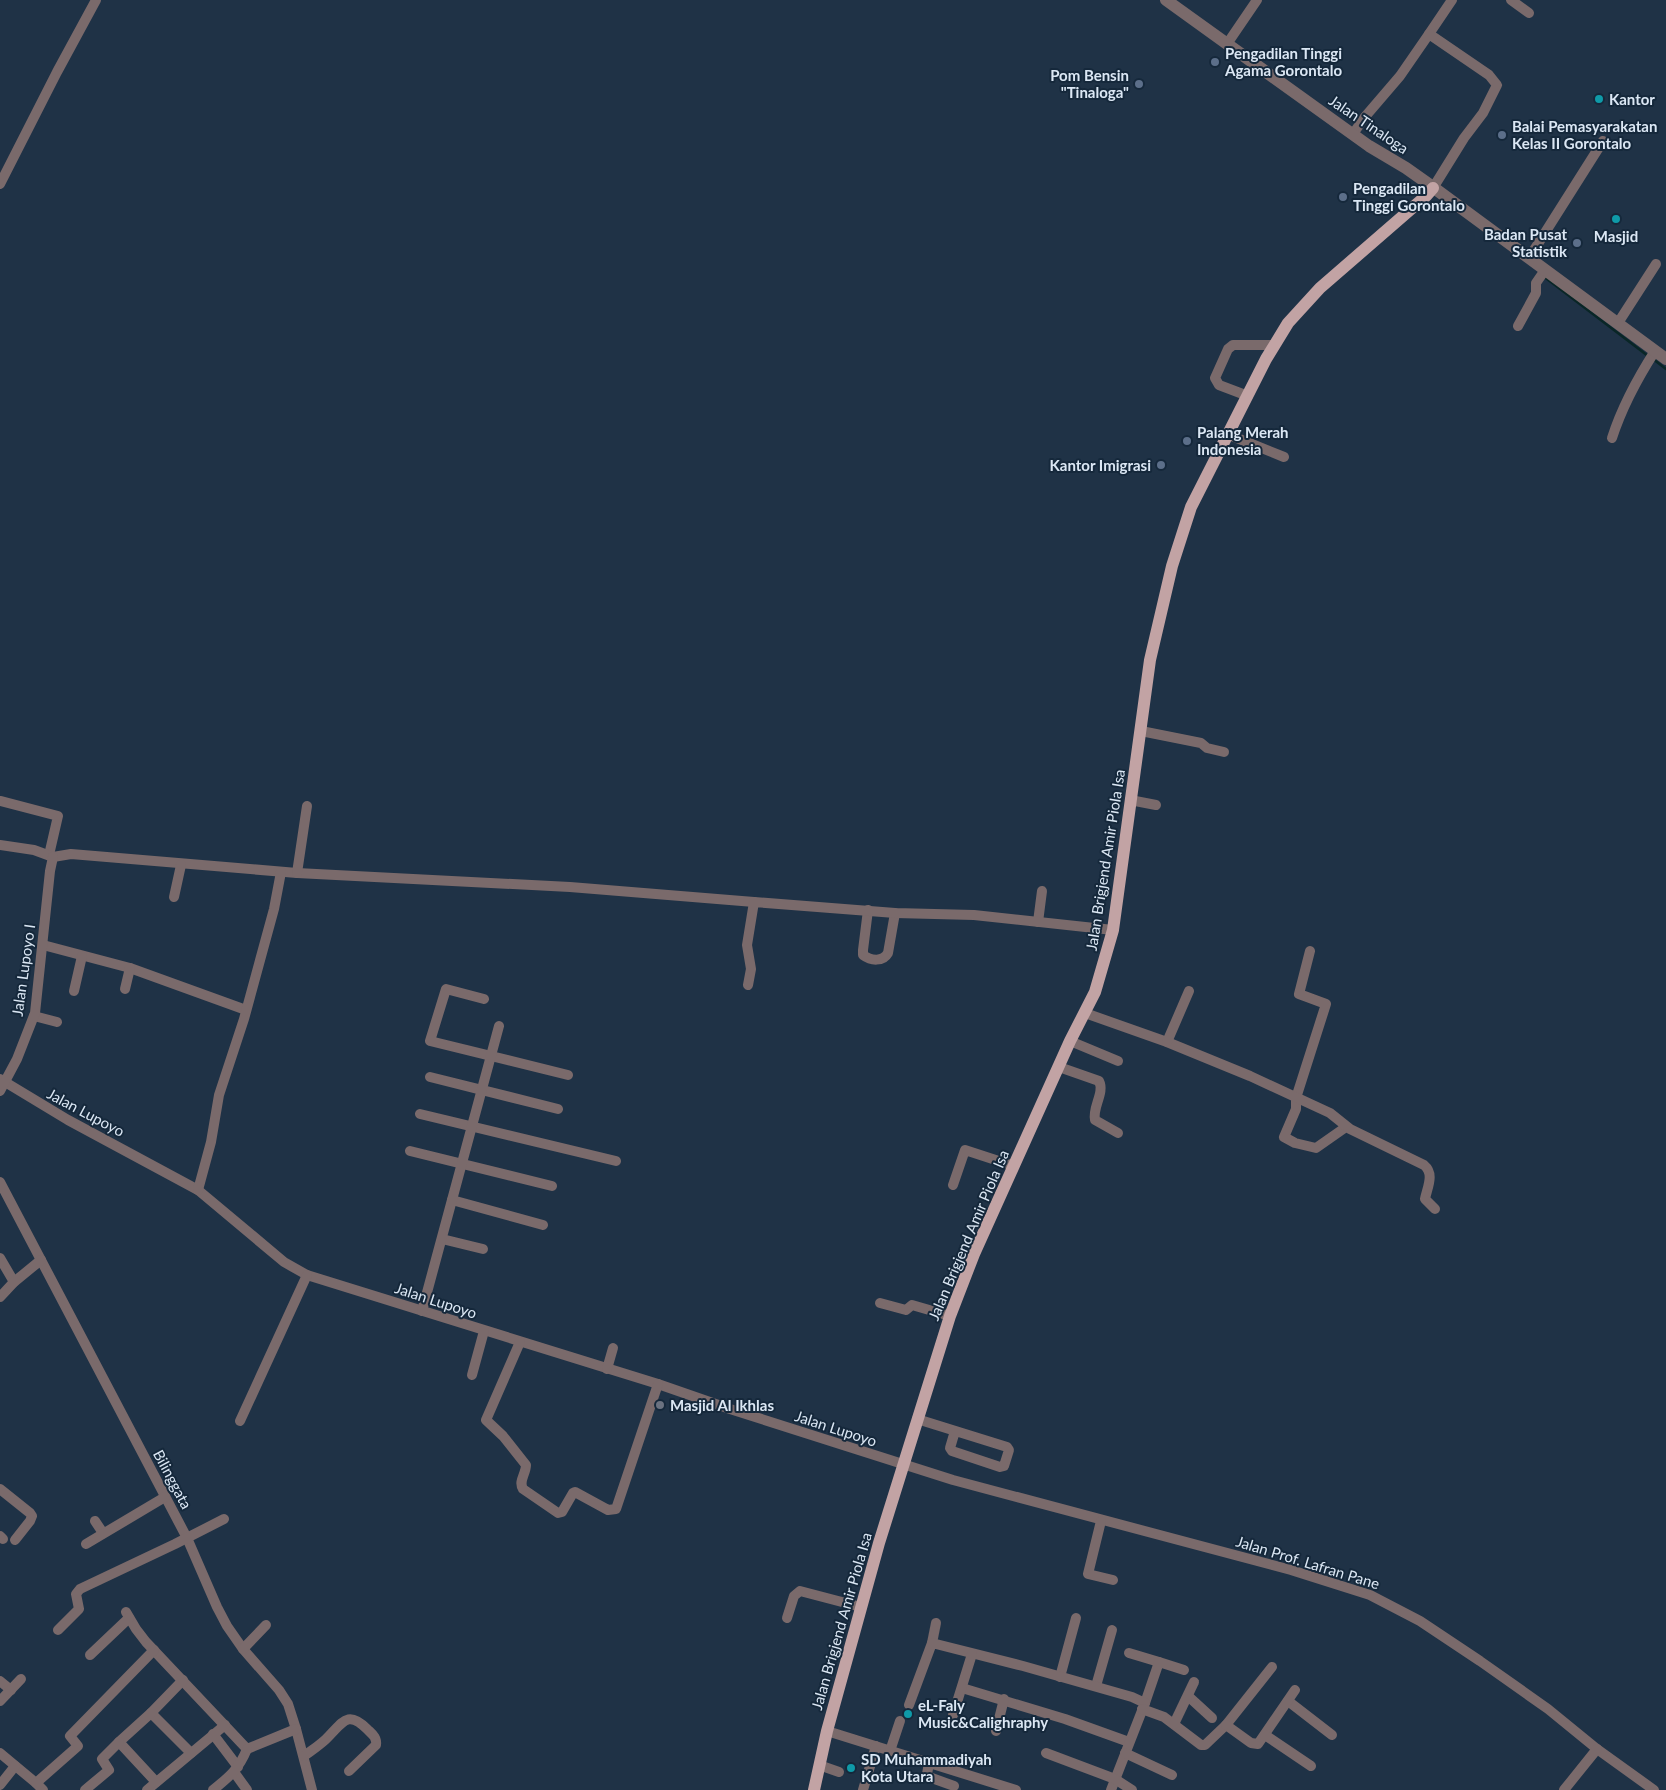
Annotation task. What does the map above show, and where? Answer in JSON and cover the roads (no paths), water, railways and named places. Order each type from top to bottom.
[{"type":"main road","name":"Jalan Brigjend Amir Piola Isa","points":[[814,1790],[827,1731],[861,1607],[950,1316],[974,1254],[1100,979],[1113,930],[1150,660],[1174,558],[1191,507],[1288,323],[1320,288],[1433,188]]},
{"type":"street","points":[[0,184],[96,0]]},
{"type":"street","points":[[1227,44],[1257,0]]},
{"type":"street","points":[[1353,134],[1364,118],[1400,76],[1452,0]]},
{"type":"street","points":[[1511,0],[1530,13]]},
{"type":"street","name":"Jalan Tinaloga","points":[[1174,2],[1227,44],[1353,134],[1433,188],[1529,258],[1542,274],[1618,323],[1652,356],[1666,359]]},
{"type":"street","points":[[1429,34],[1489,76],[1497,85],[1483,113],[1464,138],[1433,188]]},
{"type":"street","points":[[1529,258],[1603,141]]},
{"type":"street","points":[[1618,323],[1656,264]]},
{"type":"street","points":[[1518,326],[1536,293],[1536,284],[1542,274]]},
{"type":"street","points":[[1248,396],[1219,385],[1216,382],[1215,378],[1228,349],[1233,345],[1275,345]]},
{"type":"street","points":[[1612,438],[1621,412],[1652,356]]},
{"type":"street","points":[[1228,434],[1284,457]]},
{"type":"street","points":[[1141,731],[1201,743],[1207,748],[1224,752]]},
{"type":"street","points":[[1130,800],[1156,805]]},
{"type":"street","name":"Jalan Lupoyo I","points":[[1,801],[58,816],[51,856],[34,1016],[17,1060],[2,1084]]},
{"type":"street","points":[[297,873],[307,806]]},
{"type":"street","points":[[0,845],[17,847],[51,856],[70,854],[181,865],[281,872],[560,887],[895,913],[974,915],[1113,930]]},
{"type":"street","points":[[174,897],[181,865]]},
{"type":"street","points":[[198,1190],[211,1142],[219,1095],[236,1046],[274,909],[281,872]]},
{"type":"street","points":[[1038,922],[1042,891]]},
{"type":"street","points":[[748,985],[751,969],[747,945],[754,902]]},
{"type":"street","points":[[868,910],[863,955],[871,959],[886,957],[895,913]]},
{"type":"street","points":[[43,945],[130,968],[246,1010]]},
{"type":"street","points":[[1310,951],[1300,994],[1326,1004],[1296,1098],[1296,1109],[1284,1135],[1285,1139],[1306,1147],[1316,1148],[1346,1126]]},
{"type":"street","points":[[74,991],[82,956]]},
{"type":"street","points":[[125,989],[130,968]]},
{"type":"street","points":[[484,999],[446,989],[430,1041],[568,1075]]},
{"type":"street","points":[[1167,1042],[1189,991]]},
{"type":"street","points":[[1085,1013],[1167,1042],[1250,1076],[1330,1113],[1346,1126],[1395,1149],[1427,1167],[1430,1172],[1430,1179],[1425,1199],[1435,1209]]},
{"type":"street","points":[[34,1016],[57,1022]]},
{"type":"street","points":[[422,1311],[500,1026]]},
{"type":"street","points":[[1070,1041],[1118,1061]]},
{"type":"street","points":[[1059,1066],[1099,1081],[1100,1089],[1095,1120],[1118,1133]]},
{"type":"street","points":[[430,1077],[558,1109]]},
{"type":"street","name":"Jalan Lupoyo","points":[[2,1084],[198,1190],[277,1258],[295,1270],[484,1331],[658,1384],[904,1465]]},
{"type":"street","points":[[420,1114],[616,1161]]},
{"type":"street","points":[[953,1185],[965,1150],[1014,1166]]},
{"type":"street","points":[[410,1151],[552,1186]]},
{"type":"street","name":"Bilinggata","points":[[0,1182],[39,1262],[227,1626],[243,1649],[285,1698],[304,1756],[312,1790]]},
{"type":"street","points":[[452,1200],[543,1225]]},
{"type":"street","points":[[442,1239],[483,1249]]},
{"type":"street","points":[[0,1258],[14,1282]]},
{"type":"street","points":[[0,1297],[14,1282],[39,1262]]},
{"type":"street","points":[[240,1421],[308,1275]]},
{"type":"street","points":[[880,1302],[906,1310],[912,1305],[950,1316]]},
{"type":"street","points":[[472,1375],[484,1331]]},
{"type":"street","points":[[520,1342],[486,1419],[503,1436],[526,1465],[521,1486],[523,1489],[558,1512],[561,1512],[572,1493],[575,1492],[608,1510],[613,1511],[617,1507],[630,1462],[658,1384]]},
{"type":"street","points":[[607,1369],[613,1348]]},
{"type":"street","points":[[917,1419],[1008,1448],[1004,1466],[1000,1467],[952,1452],[950,1448],[954,1431]]},
{"type":"street","name":"Jalan Prof. Lafran Pane","points":[[904,1465],[1101,1521],[1291,1570],[1382,1600],[1420,1621],[1480,1661],[1548,1709],[1654,1790]]},
{"type":"street","points":[[0,1489],[32,1516],[15,1540]]},
{"type":"street","points":[[86,1544],[161,1499]]},
{"type":"street","points":[[58,1630],[79,1609],[76,1596],[80,1589],[224,1519]]},
{"type":"street","points":[[95,1521],[103,1533]]},
{"type":"street","points":[[1101,1521],[1088,1574],[1113,1580]]},
{"type":"street","points":[[787,1618],[794,1596],[800,1591],[861,1607]]},
{"type":"street","points":[[90,1655],[127,1615],[154,1650],[246,1749]]},
{"type":"street","points":[[1060,1677],[1076,1618]]},
{"type":"street","points":[[909,1705],[932,1643],[936,1623]]},
{"type":"street","points":[[243,1649],[266,1625]]},
{"type":"street","points":[[1096,1686],[1112,1630]]},
{"type":"street","points":[[932,1643],[1127,1695],[1164,1717],[1201,1746],[1210,1742],[1226,1725],[1272,1667]]},
{"type":"street","points":[[0,1753],[39,1786],[78,1746],[70,1736],[154,1650]]},
{"type":"street","points":[[1130,1653],[1184,1670]]},
{"type":"street","points":[[953,1715],[972,1654]]},
{"type":"street","points":[[1111,1790],[1159,1662]]},
{"type":"street","points":[[0,1702],[21,1679]]},
{"type":"street","points":[[85,1790],[109,1770],[102,1759],[183,1680]]},
{"type":"street","points":[[0,1681],[11,1690]]},
{"type":"street","points":[[1174,1724],[1194,1682]]},
{"type":"street","points":[[962,1688],[1004,1699],[1088,1726],[1129,1742]]},
{"type":"street","points":[[1226,1725],[1256,1745],[1265,1735],[1295,1690]]},
{"type":"street","points":[[1188,1696],[1212,1718]]},
{"type":"street","points":[[996,1731],[1004,1699]]},
{"type":"street","points":[[1288,1701],[1332,1735]]},
{"type":"street","points":[[151,1713],[191,1753]]},
{"type":"street","points":[[304,1756],[329,1737],[345,1720],[352,1719],[374,1735],[376,1745],[349,1771]]},
{"type":"street","points":[[890,1751],[900,1721]]},
{"type":"street","points":[[146,1790],[225,1725]]},
{"type":"street","points":[[213,1790],[236,1770],[246,1749],[296,1729]]},
{"type":"street","points":[[827,1731],[1016,1790]]},
{"type":"street","points":[[213,1734],[247,1790]]},
{"type":"street","points":[[1265,1735],[1311,1766]]},
{"type":"street","points":[[119,1742],[156,1782]]},
{"type":"street","points":[[863,1790],[876,1746]]},
{"type":"street","points":[[1564,1790],[1598,1749]]},
{"type":"street","points":[[1046,1753],[1116,1779],[1132,1790]]},
{"type":"street","points":[[1125,1753],[1172,1775]]},
{"type":"street","points":[[929,1763],[927,1774],[929,1778],[954,1786]]},
{"type":"street","points":[[819,1765],[839,1772]]},
{"type":"street","points":[[0,1785],[16,1766]]},
{"type":"waterway","points":[[1543,276],[1648,356]]},
{"type":"waterway","points":[[1653,359],[1666,369]]},
{"type":"place","name":"Pengadilan Tinggi Agama Gorontalo","points":[[1215,62]]},
{"type":"place","name":"Pom Bensin \"Tinaloga\"","points":[[1139,84]]},
{"type":"place","name":"Kantor","points":[[1599,99]]},
{"type":"place","name":"Balai Pemasyarakatan Kelas II Gorontalo","points":[[1502,135]]},
{"type":"place","name":"Pengadilan Tinggi Gorontalo","points":[[1343,197]]},
{"type":"place","name":"Masjid","points":[[1616,219]]},
{"type":"place","name":"Badan Pusat Statistik","points":[[1577,243]]},
{"type":"place","name":"Palang Merah Indonesia","points":[[1187,441]]},
{"type":"place","name":"Kantor Imigrasi","points":[[1161,465]]},
{"type":"place","name":"Masjid Al Ikhlas","points":[[660,1405]]},
{"type":"place","name":"eL-Faly Music&Calighraphy","points":[[908,1714]]},
{"type":"place","name":"SD Muhammadiyah Kota Utara","points":[[851,1768]]}]
